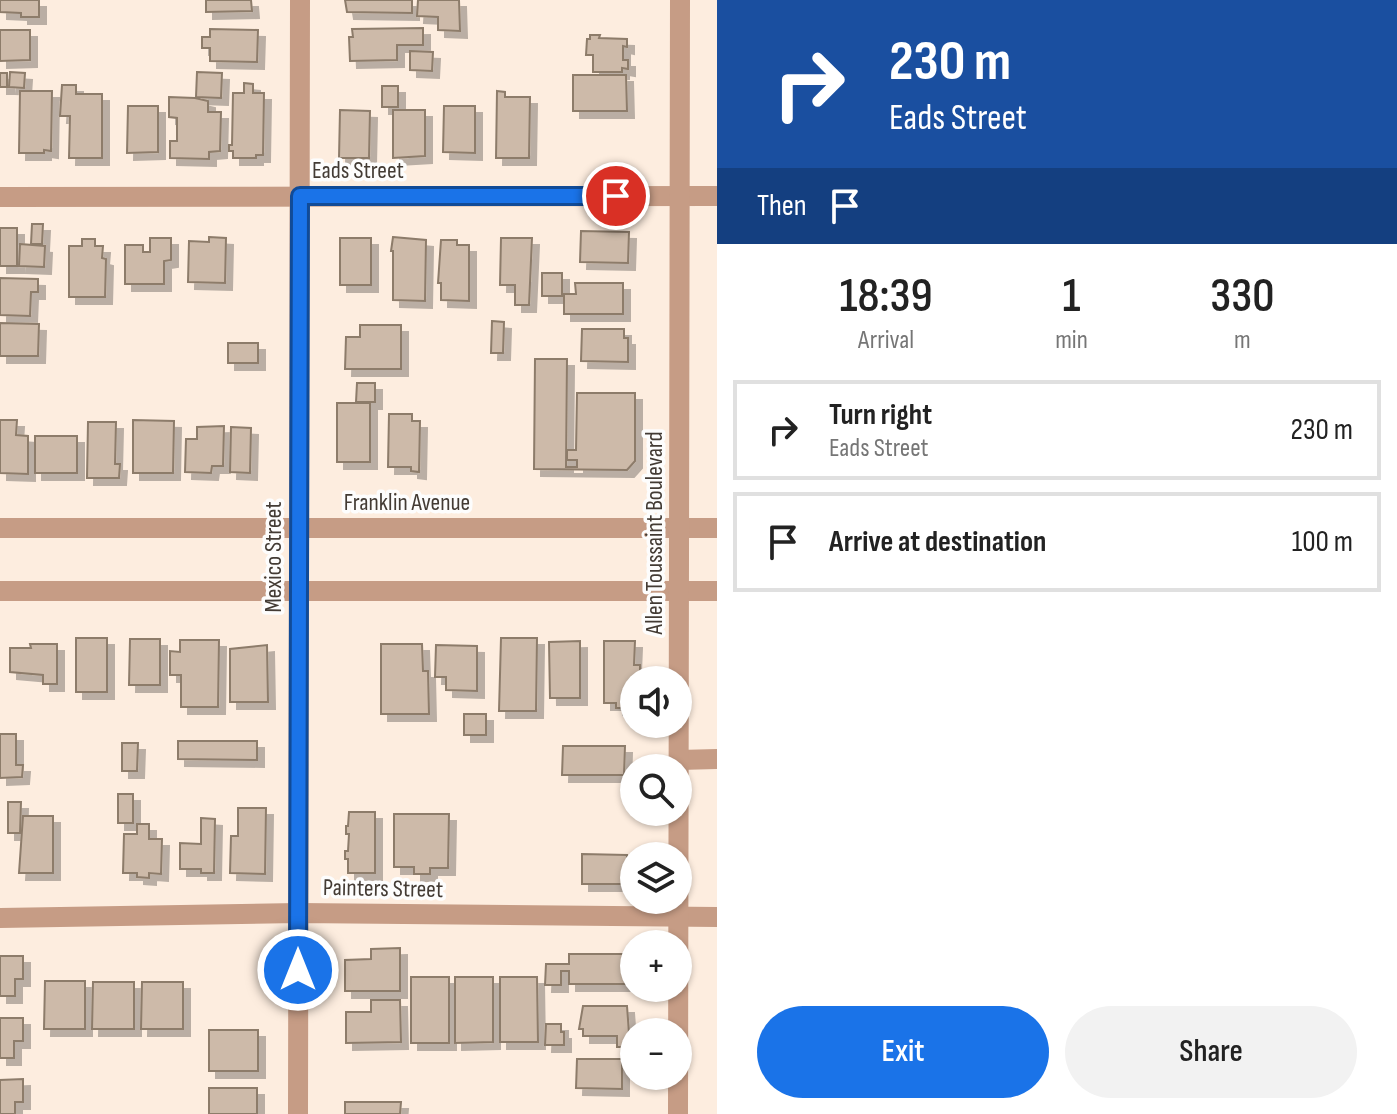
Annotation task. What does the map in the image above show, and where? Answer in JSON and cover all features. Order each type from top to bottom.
[{"type":"street","name":"Mexico Street","points":[[298,1114],[300,0]]},
{"type":"street","name":"Allen Toussaint Boulevard","points":[[679,754],[680,0]]},
{"type":"street","name":"Eads Street","points":[[0,197],[717,196]]},
{"type":"street","name":"Franklin Avenue","points":[[0,528],[717,528]]},
{"type":"street","points":[[0,591],[717,591]]},
{"type":"street","points":[[692,760],[717,759]]},
{"type":"street","name":"Allen Toussaint Boulevard","points":[[678,1114],[679,826]]},
{"type":"street","name":"Painters Street","points":[[0,918],[298,913],[717,917]]},
{"type":"building","points":[[0,0],[39,0],[39,17],[0,12]]},
{"type":"building","points":[[206,0],[251,0],[252,11],[206,12]]},
{"type":"building","points":[[345,0],[412,0],[412,13],[347,12]]},
{"type":"building","points":[[418,0],[459,0],[460,31],[438,30],[438,17],[417,16]]},
{"type":"building","points":[[423,28],[423,45],[397,45],[397,60],[350,61],[349,37],[353,37],[352,29]]},
{"type":"building","points":[[210,29],[258,30],[257,62],[210,61],[210,48],[202,48],[202,37],[210,37]]},
{"type":"building","points":[[0,30],[30,30],[30,60],[0,61]]},
{"type":"building","points":[[590,35],[627,39],[627,47],[623,46],[623,60],[628,60],[628,69],[622,68],[622,72],[593,72],[593,55],[586,55]]},
{"type":"building","points":[[410,51],[433,52],[432,71],[410,70]]},
{"type":"building","points":[[10,72],[25,73],[24,88],[9,87]]},
{"type":"building","points":[[197,72],[222,73],[221,98],[196,97]]},
{"type":"building","points":[[0,73],[7,73],[7,87],[0,87]]},
{"type":"building","points":[[573,75],[626,75],[627,111],[573,111]]},
{"type":"building","points":[[244,83],[253,84],[253,93],[264,93],[263,155],[256,155],[256,158],[233,158],[233,151],[229,151],[229,145],[232,145],[233,93],[244,93]]},
{"type":"building","points":[[62,85],[76,85],[76,94],[102,94],[102,158],[69,158],[70,116],[60,116]]},
{"type":"building","points":[[382,86],[398,86],[398,107],[382,107]]},
{"type":"building","points":[[20,91],[52,91],[51,151],[19,153]]},
{"type":"building","points":[[497,91],[505,92],[505,97],[530,97],[529,158],[496,158]]},
{"type":"building","points":[[169,97],[208,101],[208,112],[221,112],[220,151],[209,152],[209,159],[170,158],[170,141],[177,141],[177,118],[169,117]]},
{"type":"building","points":[[128,106],[158,106],[158,152],[127,153]]},
{"type":"building","points":[[444,106],[475,106],[475,153],[443,152]]},
{"type":"building","points":[[340,110],[370,111],[369,158],[339,158]]},
{"type":"building","points":[[393,110],[425,110],[425,156],[393,158]]},
{"type":"building","points":[[32,224],[43,224],[42,244],[31,244]]},
{"type":"building","points":[[0,228],[17,228],[17,266],[0,266]]},
{"type":"building","points":[[581,231],[629,232],[628,263],[580,262]]},
{"type":"building","points":[[209,237],[226,238],[225,283],[188,282],[189,241],[209,242]]},
{"type":"building","points":[[393,237],[426,240],[425,301],[393,300]]},
{"type":"building","points":[[150,238],[171,238],[171,260],[164,261],[164,284],[125,284],[125,245],[143,245],[143,252],[150,252]]},
{"type":"building","points":[[340,238],[371,238],[371,285],[340,285]]},
{"type":"building","points":[[501,238],[532,238],[529,305],[515,305],[515,285],[500,285]]},
{"type":"building","points":[[82,239],[95,239],[95,246],[103,246],[102,258],[106,259],[105,297],[69,297],[69,246],[82,246]]},
{"type":"building","points":[[441,240],[457,240],[457,245],[469,245],[469,301],[441,300],[441,283],[438,283]]},
{"type":"building","points":[[20,244],[45,246],[44,267],[19,266]]},
{"type":"building","points":[[542,273],[562,273],[562,296],[542,296]]},
{"type":"building","points":[[0,278],[38,279],[38,292],[31,292],[30,316],[0,315]]},
{"type":"building","points":[[575,283],[623,283],[623,314],[564,314],[564,294],[576,294]]},
{"type":"building","points":[[492,321],[504,322],[503,353],[491,353]]},
{"type":"building","points":[[0,323],[39,324],[38,356],[0,356]]},
{"type":"building","points":[[360,325],[401,325],[401,369],[345,369],[346,337],[360,337]]},
{"type":"building","points":[[582,329],[624,329],[624,338],[628,338],[628,362],[581,361]]},
{"type":"building","points":[[228,343],[258,343],[258,363],[228,363]]},
{"type":"building","points":[[535,359],[567,359],[566,467],[577,467],[577,460],[567,460],[567,450],[576,450],[577,393],[635,393],[635,461],[627,470],[534,469]]},
{"type":"building","points":[[357,383],[375,383],[375,402],[356,402]]},
{"type":"building","points":[[337,403],[370,403],[370,462],[337,462]]},
{"type":"building","points":[[389,414],[412,414],[412,421],[420,421],[419,472],[411,471],[411,467],[388,467]]},
{"type":"building","points":[[0,420],[17,420],[16,435],[28,436],[28,474],[0,473]]},
{"type":"building","points":[[133,420],[174,421],[173,473],[133,473]]},
{"type":"building","points":[[88,422],[116,422],[115,464],[120,464],[119,478],[87,478]]},
{"type":"building","points":[[224,426],[223,466],[212,466],[211,473],[185,472],[186,439],[197,439],[197,427]]},
{"type":"building","points":[[231,427],[251,428],[250,473],[230,472]]},
{"type":"building","points":[[35,436],[77,436],[77,473],[35,473]]},
{"type":"building","points":[[76,638],[107,638],[107,692],[76,692]]},
{"type":"building","points":[[501,638],[537,638],[536,711],[499,711]]},
{"type":"building","points":[[130,639],[160,639],[160,685],[129,685]]},
{"type":"building","points":[[180,640],[219,640],[218,707],[181,707],[181,675],[170,675],[170,651],[180,652]]},
{"type":"building","points":[[580,641],[580,698],[550,698],[549,642]]},
{"type":"building","points":[[604,641],[635,641],[634,665],[640,666],[620,666],[620,708],[616,708],[616,703],[604,703]]},
{"type":"building","points":[[30,644],[57,644],[57,684],[43,684],[43,675],[10,672],[10,648],[31,648]]},
{"type":"building","points":[[381,644],[422,644],[423,671],[428,671],[429,714],[381,714]]},
{"type":"building","points":[[267,645],[268,702],[230,702],[230,649]]},
{"type":"building","points":[[436,645],[477,646],[477,691],[446,690],[446,677],[435,677]]},
{"type":"building","points":[[464,714],[486,714],[486,735],[464,735]]},
{"type":"building","points":[[0,734],[16,734],[16,765],[23,765],[22,777],[0,778]]},
{"type":"building","points":[[178,741],[257,741],[257,760],[178,759]]},
{"type":"building","points":[[122,743],[138,743],[137,771],[122,771]]},
{"type":"building","points":[[563,746],[625,746],[625,754],[620,754],[620,775],[562,775]]},
{"type":"building","points":[[118,794],[133,794],[133,823],[118,823]]},
{"type":"building","points":[[8,802],[21,802],[20,833],[8,833]]},
{"type":"building","points":[[238,808],[266,808],[265,874],[230,873],[231,836],[238,836]]},
{"type":"building","points":[[349,812],[375,812],[375,873],[348,873],[345,851],[348,851],[346,826]]},
{"type":"building","points":[[394,814],[449,814],[448,868],[430,868],[430,874],[414,874],[414,867],[394,867]]},
{"type":"building","points":[[23,816],[53,816],[53,873],[19,873]]},
{"type":"building","points":[[201,818],[215,819],[214,873],[201,873],[201,869],[180,869],[180,843],[201,844]]},
{"type":"building","points":[[137,824],[149,824],[149,839],[162,839],[161,874],[149,873],[149,878],[137,877],[137,873],[123,873],[124,834],[137,834]]},
{"type":"building","points":[[582,854],[620,855],[620,884],[582,884]]},
{"type":"building","points":[[400,948],[400,991],[345,991],[345,960],[371,959],[371,949]]},
{"type":"building","points":[[569,954],[620,954],[620,984],[569,984],[569,971],[561,971],[561,985],[545,985],[546,964],[569,964]]},
{"type":"building","points":[[0,956],[23,956],[23,979],[15,979],[15,996],[0,996]]},
{"type":"building","points":[[411,977],[449,977],[449,1043],[411,1043]]},
{"type":"building","points":[[455,977],[493,977],[493,1042],[455,1043]]},
{"type":"building","points":[[500,977],[537,977],[538,1042],[500,1042]]},
{"type":"building","points":[[45,981],[85,981],[85,1029],[44,1029]]},
{"type":"building","points":[[93,982],[134,982],[134,1029],[92,1029]]},
{"type":"building","points":[[142,982],[183,982],[183,1029],[141,1029]]},
{"type":"building","points":[[371,1000],[400,1000],[401,1042],[346,1043],[346,1012],[371,1012]]},
{"type":"building","points":[[583,1006],[627,1006],[628,1018],[620,1018],[620,1047],[617,1047],[617,1036],[583,1036],[583,1029],[579,1029]]},
{"type":"building","points":[[0,1018],[23,1018],[23,1041],[14,1041],[14,1058],[0,1058]]},
{"type":"building","points":[[546,1024],[561,1024],[564,1045],[545,1045]]},
{"type":"building","points":[[209,1030],[258,1030],[258,1071],[209,1071]]},
{"type":"building","points":[[577,1059],[620,1059],[620,1089],[576,1088]]},
{"type":"building","points":[[23,1079],[23,1102],[15,1102],[15,1114],[0,1114],[0,1080]]},
{"type":"building","points":[[209,1088],[257,1088],[257,1114],[209,1114]]},
{"type":"building","points":[[345,1102],[401,1102],[400,1114],[345,1114]]},
{"type":"route","points":[[298,970],[300,196],[616,196]]}]
